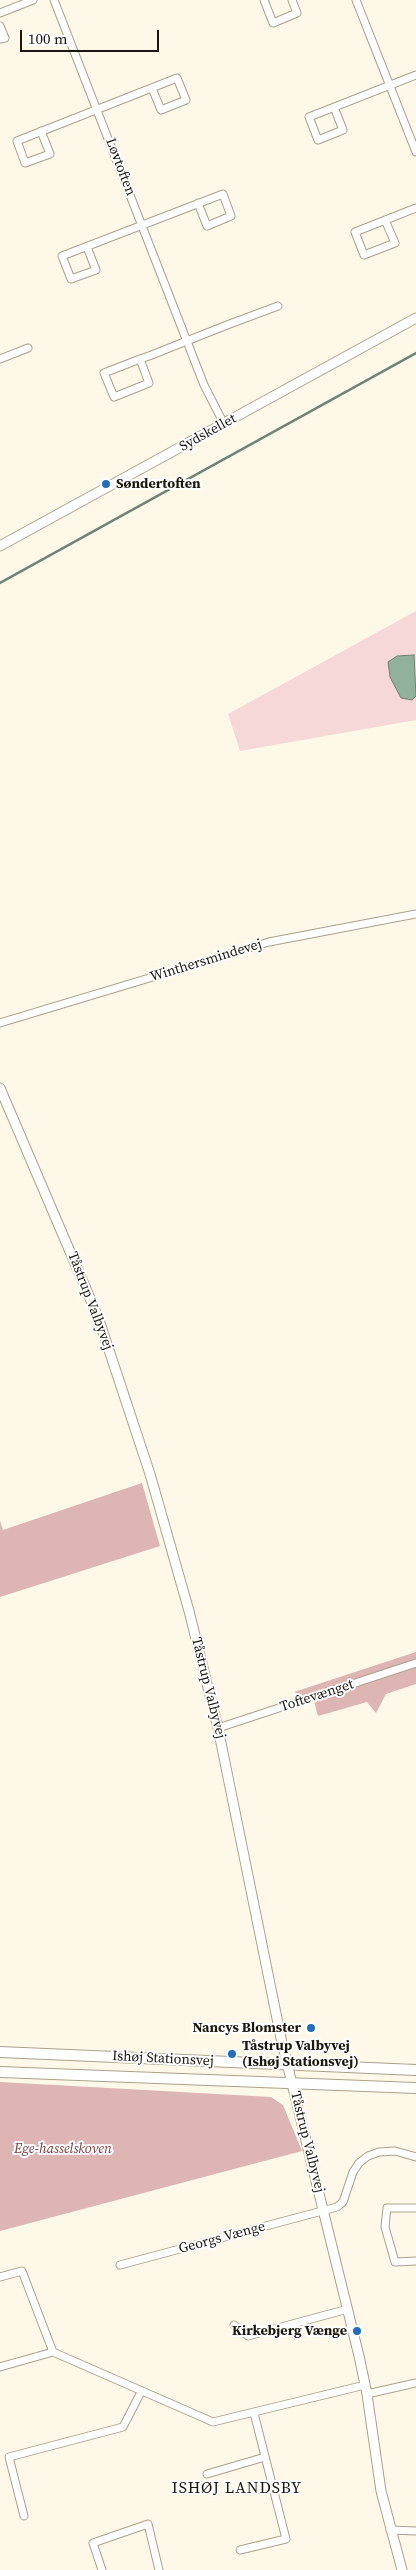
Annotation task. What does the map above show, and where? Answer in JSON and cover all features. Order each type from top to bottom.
[{"type":"main road","name":"Ishøj Stationsvej","points":[[0,2052],[416,2070]]},
{"type":"main road","name":"Ishøj Stationsvej","points":[[0,2072],[416,2088]]},
{"type":"street","points":[[0,13],[34,0]]},
{"type":"street","name":"Løvtoften","points":[[54,0],[204,384],[224,424]]},
{"type":"street","points":[[264,0],[273,23],[297,13],[292,0]]},
{"type":"street","points":[[356,0],[416,152]]},
{"type":"street","points":[[0,26],[5,38],[0,39]]},
{"type":"street","points":[[334,107],[342,130],[318,140],[309,117],[334,107],[390,85],[416,75]]},
{"type":"street","points":[[41,131],[50,154],[25,163],[17,140],[177,78],[186,100],[161,110],[152,88]]},
{"type":"street","points":[[87,247],[96,270],[71,279],[62,256],[198,203],[223,194],[232,216],[207,226],[198,203]]},
{"type":"street","points":[[386,220],[394,243],[364,255],[355,232],[416,208]]},
{"type":"street","points":[[140,359],[149,383],[114,397],[104,373],[140,359],[188,341],[278,306]]},
{"type":"street","name":"Sydskellet","points":[[0,546],[416,318]]},
{"type":"street","points":[[0,359],[28,348]]},
{"type":"street","name":"Winthersmindevej","points":[[0,1023],[269,942],[320,930],[416,914]]},
{"type":"street","name":"Tåstrup Valbyvej","points":[[0,1088],[98,1317],[128,1403],[189,1611],[218,1728],[287,2064],[366,2389],[381,2491],[402,2570]]},
{"type":"street","name":"Toftevænget","points":[[218,1728],[416,1663]]},
{"type":"street","name":"Georgs Vænge","points":[[120,2265],[337,2207],[342,2202],[353,2172],[359,2163],[368,2156],[379,2152],[395,2152],[416,2157]]},
{"type":"street","points":[[416,2208],[387,2208],[385,2227],[394,2262],[416,2261]]},
{"type":"street","points":[[0,2277],[22,2271],[53,2352]]},
{"type":"street","points":[[234,2325],[248,2336],[348,2309]]},
{"type":"street","points":[[0,2368],[53,2352],[212,2422],[366,2389],[416,2383]]},
{"type":"street","points":[[24,2516],[9,2457],[123,2427],[141,2392]]},
{"type":"street","points":[[240,2550],[286,2538],[254,2413]]},
{"type":"street","points":[[207,2474],[265,2458]]},
{"type":"street","points":[[102,2570],[93,2543],[148,2524],[160,2570]]},
{"type":"street","points":[[390,2530],[416,2531]]},
{"type":"shaded area","points":[[416,611],[416,720],[240,751],[228,714]]},
{"type":"shaded area","points":[[414,655],[416,696],[412,700],[401,698],[390,677],[388,662],[397,656]]},
{"type":"green space","points":[[142,1483],[160,1546],[0,1597],[0,1521],[3,1530]]},
{"type":"green space","points":[[416,1652],[416,1684],[386,1694],[376,1713],[367,1702],[318,1716],[314,1701],[294,1692]]},
{"type":"green space","name":"Ege-hasselskoven","points":[[0,2082],[271,2097],[283,2105],[302,2151],[0,2231]]},
{"type":"waterway","points":[[0,583],[416,353]]},
{"type":"place","name":"Søndertoften","points":[[106,484]]},
{"type":"place","name":"Nancys Blomster","points":[[311,2028]]},
{"type":"place","name":"Tåstrup Valbyvej (Ishøj Stationsvej)","points":[[232,2054]]},
{"type":"place","name":"Kirkebjerg Vænge","points":[[357,2331]]},
{"type":"district","name":"ISHØJ LANDSBY","points":[[237,2489]]}]
